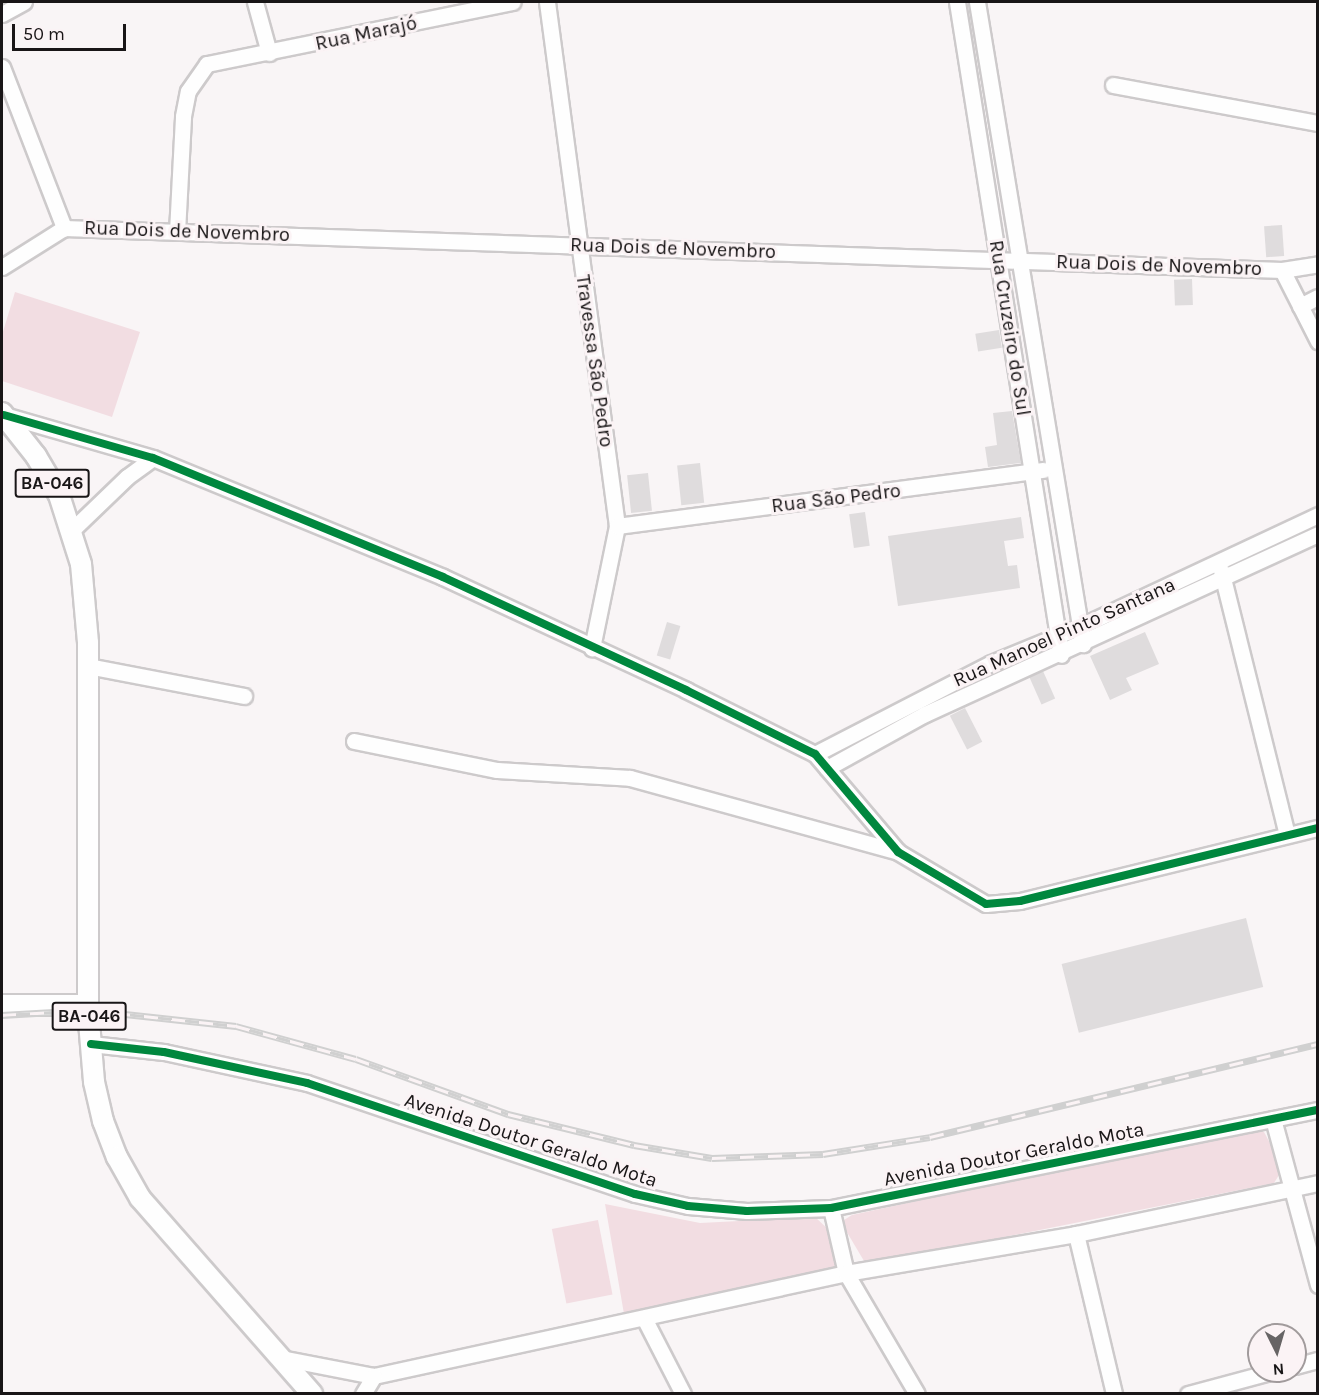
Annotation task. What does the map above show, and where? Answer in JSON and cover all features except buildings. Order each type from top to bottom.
[{"type":"main road","name":"BA-046","points":[[3,414],[48,476],[73,529],[81,564],[88,666],[88,1005],[91,1044],[103,1121],[117,1157],[140,1198],[312,1394]]},
{"type":"main road","points":[[2,1005],[88,1005]]},
{"type":"street","points":[[2,14],[24,2]]},
{"type":"street","points":[[255,2],[269,53]]},
{"type":"street","name":"Rua Marajó","points":[[177,231],[179,144],[188,91],[199,71],[217,59],[269,53],[513,2]]},
{"type":"street","name":"Travessa São Pedro","points":[[547,2],[617,526],[592,648]]},
{"type":"street","name":"Rua Cruzeiro do Sul","points":[[957,2],[1061,655]]},
{"type":"street","name":"Rua Cruzeiro do Sul","points":[[977,2],[1083,644]]},
{"type":"street","points":[[2,67],[64,228],[2,267]]},
{"type":"street","points":[[1113,85],[1317,123]]},
{"type":"street","points":[[971,90],[991,87]]},
{"type":"street","name":"Rua Dois de Novembro","points":[[64,228],[1282,270],[1317,264]]},
{"type":"street","points":[[1282,270],[1317,341]]},
{"type":"street","points":[[1300,306],[1317,297]]},
{"type":"street","points":[[3,414],[153,458],[443,577],[814,754],[898,852]]},
{"type":"street","points":[[73,529],[127,477],[153,458]]},
{"type":"street","name":"Rua São Pedro","points":[[617,526],[1054,468]]},
{"type":"street","name":"Rua Manoel Pinto Santana","points":[[814,754],[991,663],[1059,636],[1317,515]]},
{"type":"street","name":"Rua Manoel Pinto Santana","points":[[827,768],[925,714],[1061,655],[1317,534]]},
{"type":"street","points":[[1219,562],[1287,834]]},
{"type":"street","points":[[88,666],[244,696]]},
{"type":"street","points":[[354,741],[497,770],[630,778],[898,852],[975,900],[996,904],[1317,828]]},
{"type":"street","name":"Avenida Doutor Geraldo Mota","points":[[91,1044],[164,1052],[307,1083],[555,1169],[688,1206],[747,1211],[831,1208],[1317,1110]]},
{"type":"street","points":[[1274,1119],[1317,1285]]},
{"type":"street","points":[[280,1358],[374,1376],[846,1273],[1076,1234],[1317,1183]]},
{"type":"street","points":[[831,1208],[846,1273],[917,1394]]},
{"type":"street","points":[[1076,1234],[1114,1394]]},
{"type":"street","points":[[644,1318],[683,1394]]},
{"type":"street","points":[[363,1394],[374,1376]]},
{"type":"street","points":[[1188,1394],[1247,1378]]},
{"type":"shaded area","points":[[15,292],[140,332],[112,417],[2,381],[2,335]]},
{"type":"shaded area","points":[[1254,1128],[1264,1132],[1272,1147],[1279,1175],[1274,1183],[870,1264],[864,1261],[845,1229],[844,1220],[852,1215]]},
{"type":"shaded area","points":[[605,1204],[700,1223],[815,1217],[829,1230],[839,1264],[835,1270],[624,1314]]},
{"type":"shaded area","points":[[598,1220],[613,1295],[566,1304],[552,1229]]},
{"type":"railway","points":[[2,1015],[88,1010],[236,1026],[356,1059],[508,1114],[634,1145],[712,1158],[823,1154],[930,1137],[1318,1044]]},
{"type":"cycle path","points":[[4,415],[153,458],[443,577],[686,690],[815,754],[898,852],[986,904],[1020,901],[1318,828]]},
{"type":"cycle path","points":[[91,1044],[164,1052],[307,1083],[635,1194],[688,1206],[747,1211],[831,1208],[1318,1110]]}]
